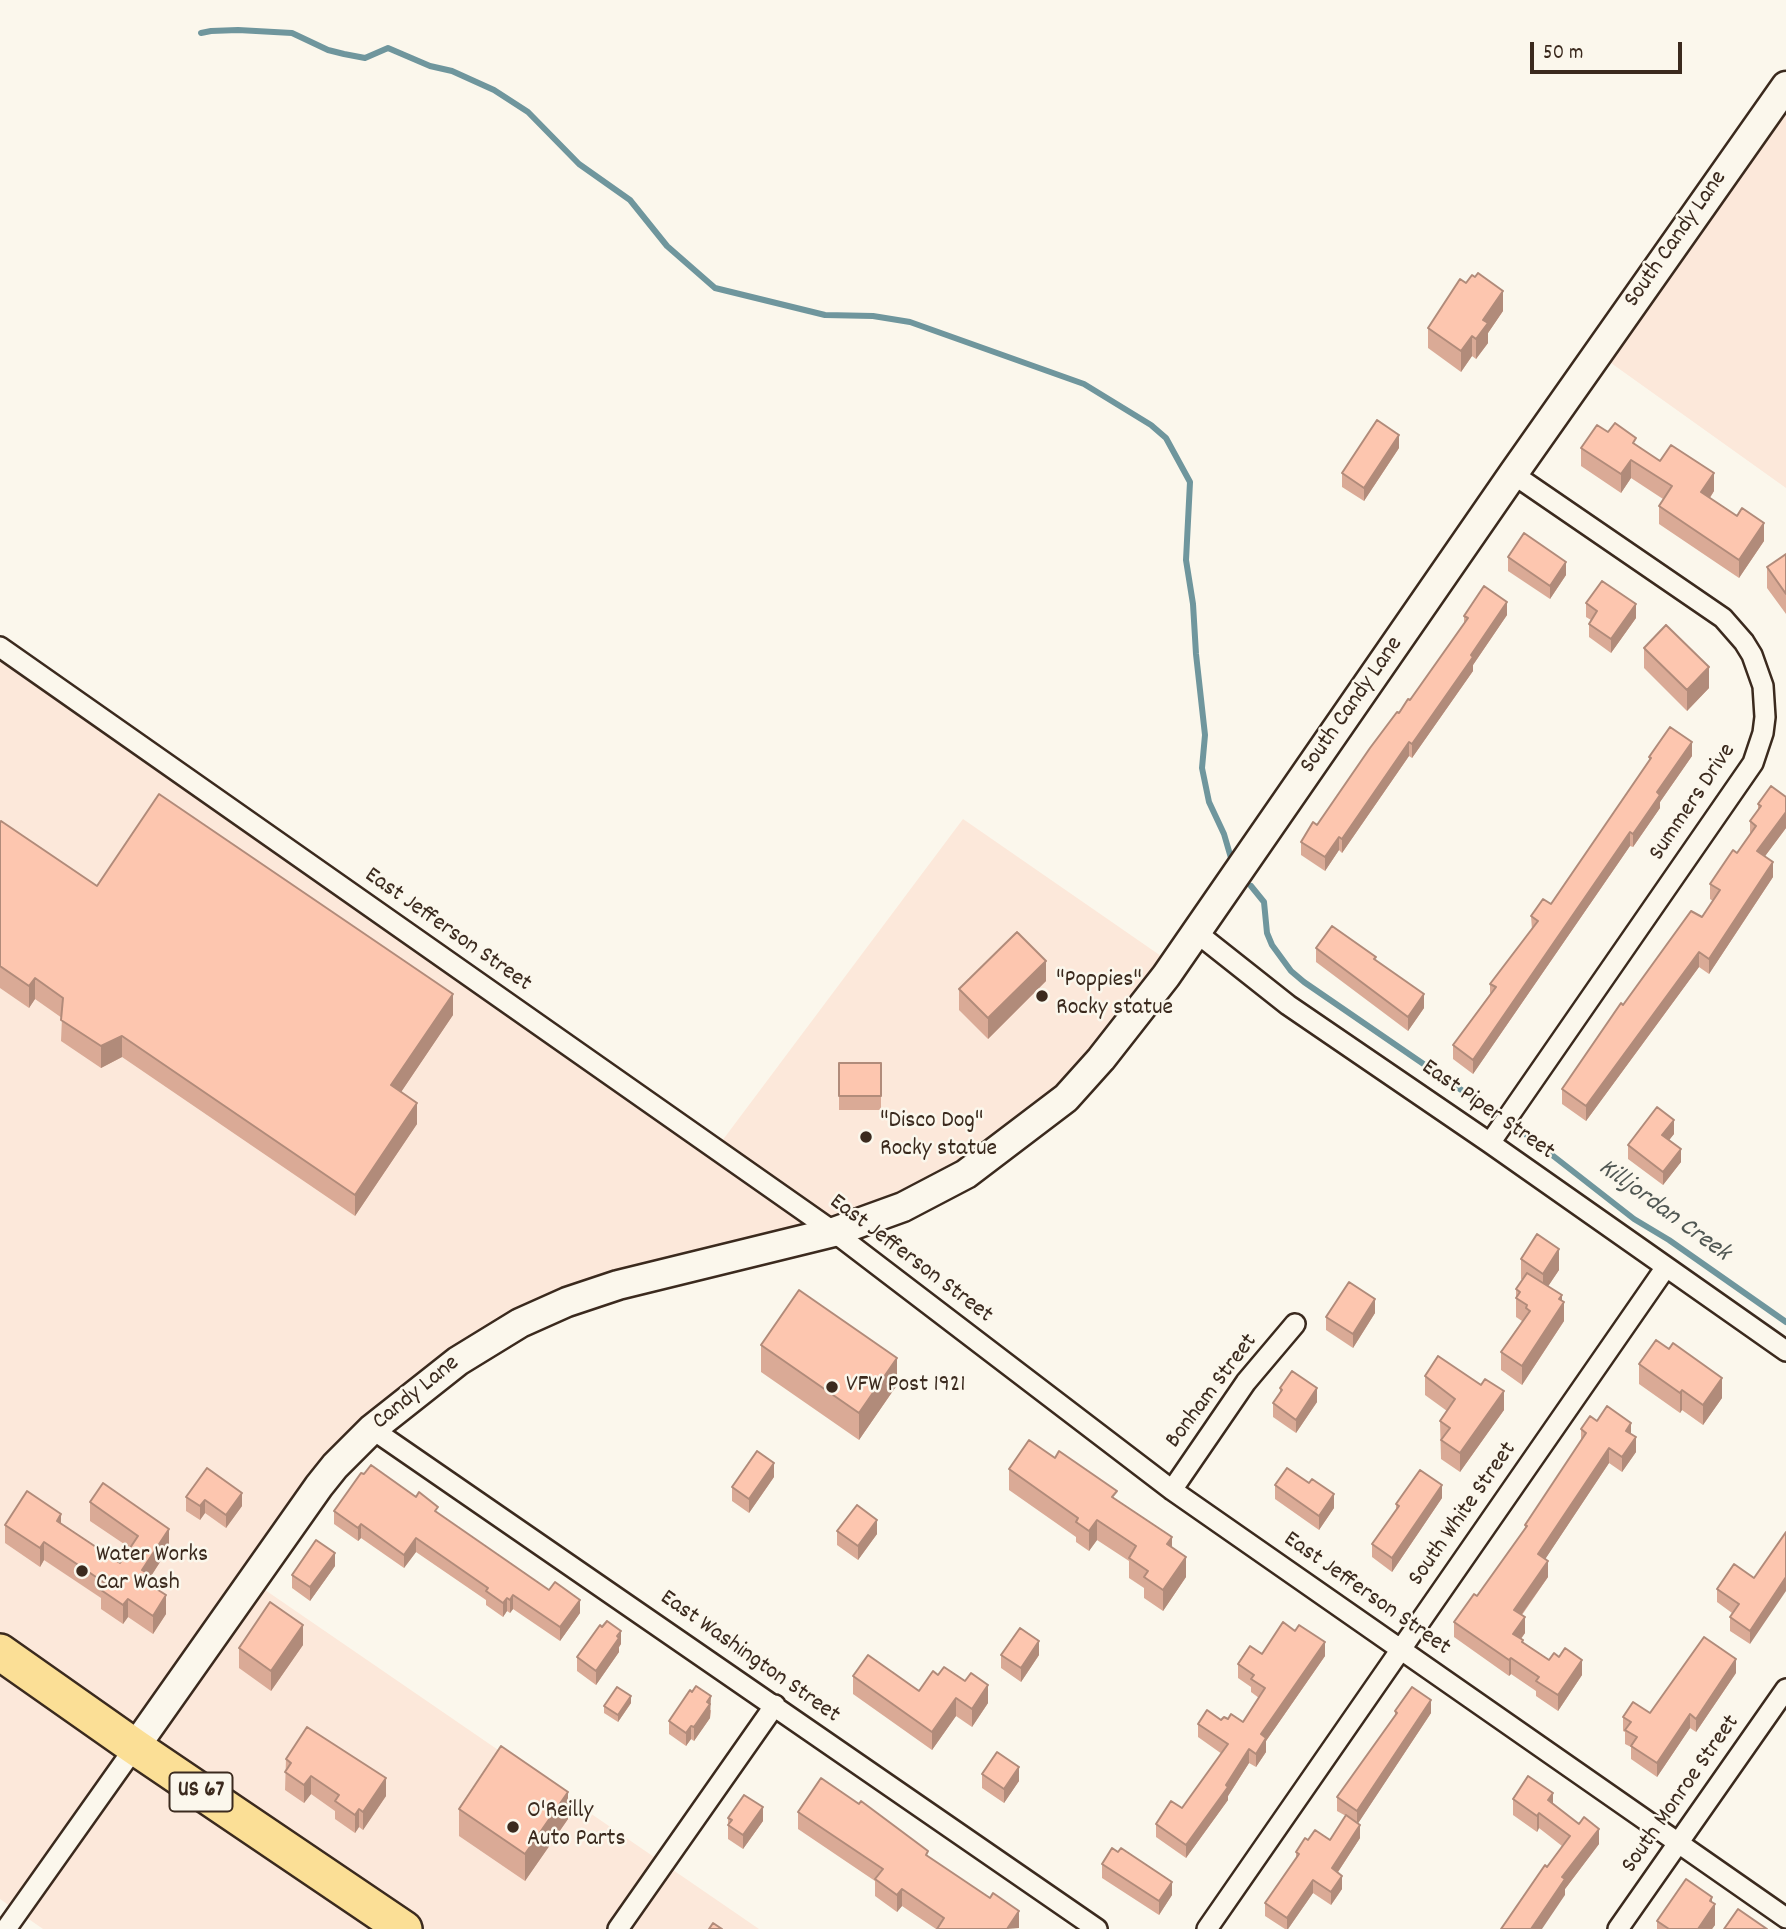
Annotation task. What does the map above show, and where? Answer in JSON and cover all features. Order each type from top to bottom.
[{"type":"highway","name":"US 67","points":[[0,1652],[404,1929]]},
{"type":"main road","name":"South Candy Lane","points":[[835,1232],[903,1207],[967,1174],[1066,1098],[1101,1059],[1197,933],[1513,474],[1786,86]]},
{"type":"main road","name":"Candy Lane","points":[[135,1747],[319,1486],[372,1429],[477,1347],[520,1323],[567,1302],[618,1284],[835,1232]]},
{"type":"street","name":"Summers Drive","points":[[1490,1143],[1753,763],[1763,733],[1765,717],[1763,685],[1755,663],[1744,642],[1723,618],[1513,474]]},
{"type":"street","name":"East Jefferson Street","points":[[0,647],[835,1232],[1172,1490],[1786,1918]]},
{"type":"street","name":"East Piper Street","points":[[1197,933],[1288,1005],[1786,1351]]},
{"type":"street","name":"South White Street","points":[[1208,1929],[1666,1268]]},
{"type":"street","name":"Bonham Street","points":[[1172,1490],[1246,1382],[1295,1324]]},
{"type":"street","name":"East Washington Street","points":[[372,1429],[1097,1929]]},
{"type":"street","name":"South Monroe Street","points":[[1618,1929],[1786,1689]]},
{"type":"street","points":[[618,1929],[775,1705]]},
{"type":"street","points":[[6,1929],[135,1747]]},
{"type":"shaded area","points":[[1786,85],[1786,488],[1597,353]]},
{"type":"shaded area","points":[[0,653],[716,1149],[963,819],[1174,965],[1101,1059],[936,1191],[567,1302],[372,1428],[252,1581],[759,1929],[43,1929],[0,1899]]},
{"type":"building","points":[[1478,273],[1503,291],[1483,320],[1488,323],[1476,339],[1472,336],[1461,351],[1428,328],[1460,279],[1466,283],[1472,275],[1475,277]]},
{"type":"building","points":[[1377,420],[1399,435],[1364,488],[1342,473]]},
{"type":"building","points":[[1615,423],[1636,438],[1633,443],[1660,461],[1671,445],[1714,473],[1701,492],[1737,516],[1742,508],[1764,523],[1739,560],[1659,506],[1672,486],[1631,460],[1621,474],[1581,448],[1597,425],[1608,432]]},
{"type":"building","points":[[1524,533],[1566,562],[1550,586],[1508,557]]},
{"type":"building","points":[[1786,554],[1786,594],[1767,567]]},
{"type":"building","points":[[1602,581],[1636,604],[1611,639],[1589,624],[1597,611],[1586,603]]},
{"type":"building","points":[[1484,586],[1507,602],[1471,655],[1473,657],[1412,744],[1409,742],[1342,839],[1339,837],[1325,857],[1301,842],[1313,822],[1317,825],[1397,712],[1410,700],[1468,618],[1464,616]]},
{"type":"building","points":[[1666,625],[1709,667],[1687,690],[1644,648]]},
{"type":"building","points":[[1670,727],[1692,742],[1657,792],[1660,795],[1633,834],[1630,832],[1473,1060],[1453,1045],[1496,987],[1490,984],[1538,921],[1531,916],[1543,899],[1551,904]]},
{"type":"building","points":[[1771,786],[1786,797],[1786,812],[1757,851],[1773,862],[1709,959],[1699,952],[1586,1106],[1562,1089],[1621,1003],[1623,1005],[1691,911],[1702,917],[1720,890],[1710,884],[1733,850],[1737,853],[1756,826],[1750,821]]},
{"type":"building","points":[[159,794],[453,994],[391,1085],[417,1103],[355,1195],[122,1036],[101,1046],[61,1020],[63,998],[35,978],[29,986],[0,966],[1,821],[97,886]]},
{"type":"building","points":[[1332,926],[1424,994],[1408,1017],[1316,948]]},
{"type":"building","points":[[1017,932],[1046,961],[988,1018],[959,989]]},
{"type":"building","points":[[839,1063],[881,1063],[881,1096],[839,1096]]},
{"type":"building","points":[[1657,1107],[1674,1120],[1662,1135],[1681,1149],[1663,1172],[1628,1145]]},
{"type":"building","points":[[1537,1234],[1559,1249],[1543,1274],[1521,1259]]},
{"type":"building","points":[[1527,1273],[1562,1295],[1559,1299],[1564,1302],[1522,1366],[1501,1352],[1530,1311],[1526,1308],[1527,1305],[1516,1298],[1520,1292],[1516,1289]]},
{"type":"building","points":[[1349,1282],[1375,1299],[1353,1334],[1326,1317]]},
{"type":"building","points":[[799,1290],[897,1358],[859,1413],[761,1345]]},
{"type":"building","points":[[1656,1340],[1669,1349],[1673,1343],[1722,1378],[1703,1405],[1682,1390],[1680,1393],[1639,1364]]},
{"type":"building","points":[[1438,1356],[1481,1385],[1485,1379],[1504,1391],[1460,1453],[1441,1440],[1450,1428],[1440,1421],[1455,1399],[1425,1376]]},
{"type":"building","points":[[1292,1371],[1317,1388],[1296,1420],[1273,1403]]},
{"type":"building","points":[[1607,1406],[1631,1423],[1626,1431],[1636,1437],[1622,1457],[1609,1448],[1538,1554],[1548,1561],[1514,1610],[1525,1617],[1513,1634],[1523,1640],[1522,1642],[1549,1660],[1554,1653],[1559,1657],[1565,1648],[1582,1660],[1558,1695],[1536,1681],[1539,1677],[1454,1622],[1474,1594],[1477,1596],[1527,1526],[1525,1525],[1586,1433],[1581,1429],[1590,1416],[1597,1421]]},
{"type":"building","points":[[1029,1440],[1055,1458],[1059,1451],[1117,1491],[1112,1497],[1172,1537],[1167,1544],[1186,1557],[1163,1590],[1144,1577],[1148,1571],[1129,1558],[1136,1546],[1097,1520],[1089,1531],[1076,1522],[1078,1518],[1009,1469]]},
{"type":"building","points":[[757,1451],[774,1463],[749,1499],[732,1487]]},
{"type":"building","points":[[371,1465],[416,1497],[419,1492],[438,1507],[435,1511],[549,1590],[555,1582],[580,1600],[560,1627],[513,1595],[503,1603],[486,1591],[488,1588],[416,1538],[404,1555],[361,1524],[358,1528],[334,1511],[361,1473],[364,1474]]},
{"type":"building","points":[[207,1468],[242,1493],[226,1515],[205,1500],[200,1506],[186,1497]]},
{"type":"building","points":[[1287,1468],[1309,1483],[1312,1479],[1334,1494],[1319,1516],[1275,1485]]},
{"type":"building","points":[[1420,1470],[1442,1485],[1392,1558],[1372,1544]]},
{"type":"building","points":[[103,1483],[169,1529],[142,1570],[146,1572],[141,1579],[166,1595],[153,1616],[128,1599],[123,1605],[101,1590],[105,1583],[44,1542],[40,1548],[5,1525],[27,1491],[61,1514],[57,1521],[120,1563],[138,1536],[90,1502]]},
{"type":"building","points":[[857,1505],[877,1520],[858,1546],[837,1531]]},
{"type":"building","points":[[1786,1532],[1786,1577],[1750,1631],[1730,1617],[1739,1604],[1717,1589],[1734,1564],[1754,1578]]},
{"type":"building","points":[[316,1540],[335,1553],[310,1587],[292,1575]]},
{"type":"building","points":[[270,1602],[303,1625],[271,1671],[239,1648]]},
{"type":"building","points":[[607,1621],[621,1631],[596,1671],[577,1657],[600,1625],[602,1627]]},
{"type":"building","points":[[1283,1622],[1295,1631],[1299,1625],[1325,1642],[1261,1734],[1266,1738],[1256,1754],[1249,1749],[1226,1785],[1228,1787],[1186,1845],[1156,1824],[1171,1801],[1182,1808],[1228,1744],[1198,1724],[1207,1710],[1221,1720],[1224,1717],[1228,1719],[1231,1714],[1243,1722],[1265,1688],[1251,1679],[1254,1675],[1238,1664],[1250,1646],[1262,1654]]},
{"type":"building","points":[[1020,1628],[1039,1641],[1021,1668],[1001,1655]]},
{"type":"building","points":[[1704,1637],[1736,1659],[1696,1719],[1690,1714],[1657,1763],[1631,1746],[1637,1737],[1625,1730],[1631,1722],[1623,1717],[1633,1702],[1650,1713]]},
{"type":"building","points":[[868,1655],[919,1691],[933,1671],[938,1675],[944,1667],[965,1681],[971,1673],[988,1685],[972,1709],[956,1698],[932,1732],[853,1676]]},
{"type":"building","points":[[696,1686],[711,1696],[707,1702],[710,1704],[694,1727],[691,1726],[686,1733],[669,1721],[690,1690],[692,1692]]},
{"type":"building","points":[[617,1687],[631,1696],[618,1715],[604,1706]]},
{"type":"building","points":[[1412,1687],[1431,1700],[1357,1811],[1337,1797],[1397,1713],[1395,1711]]},
{"type":"building","points":[[307,1727],[386,1778],[363,1812],[359,1809],[355,1815],[335,1801],[339,1795],[311,1776],[304,1785],[285,1772],[291,1763],[286,1759]]},
{"type":"building","points":[[501,1746],[568,1792],[525,1854],[459,1809]]},
{"type":"building","points":[[997,1752],[1019,1767],[1004,1789],[982,1774]]},
{"type":"building","points":[[1528,1776],[1553,1793],[1548,1800],[1579,1824],[1584,1817],[1599,1829],[1562,1877],[1565,1879],[1531,1929],[1501,1929],[1545,1865],[1547,1867],[1570,1836],[1539,1813],[1537,1816],[1513,1799]]},
{"type":"building","points":[[821,1778],[859,1804],[861,1801],[928,1851],[926,1855],[990,1898],[993,1893],[1019,1911],[1007,1929],[937,1929],[944,1918],[902,1889],[897,1895],[875,1879],[883,1869],[798,1812]]},
{"type":"building","points":[[744,1795],[763,1807],[743,1835],[728,1825],[732,1820],[728,1818]]},
{"type":"building","points":[[1346,1815],[1360,1825],[1332,1868],[1342,1876],[1331,1892],[1313,1880],[1287,1918],[1265,1903],[1299,1854],[1296,1852],[1305,1838],[1308,1840],[1315,1830],[1330,1840]]},
{"type":"building","points":[[1112,1848],[1118,1852],[1121,1848],[1172,1882],[1159,1901],[1102,1864]]},
{"type":"building","points":[[1686,1879],[1712,1897],[1710,1901],[1715,1904],[1698,1929],[1669,1929],[1657,1921]]},
{"type":"building","points":[[1738,1909],[1767,1929],[1724,1929]]},
{"type":"building","points":[[713,1923],[722,1929],[709,1929]]},
{"type":"waterway","points":[[201,33],[238,30],[292,33],[328,50],[344,54],[365,58],[388,48],[430,66],[452,71],[494,90],[528,112],[579,164],[630,200],[667,246],[715,288],[825,315],[873,316],[910,322],[1084,384],[1151,425],[1166,438],[1190,482],[1186,560],[1193,604],[1205,735],[1202,768],[1209,802],[1224,834],[1231,858]]},
{"type":"waterway","name":"Killjordan Creek","points":[[1251,886],[1264,902],[1267,933],[1272,945],[1291,971],[1492,1111]]},
{"type":"waterway","name":"Killjordan Creek","points":[[1520,1130],[1634,1219],[1669,1240],[1786,1322]]},
{"type":"place","name":"\"Poppies\" Rocky statue","points":[[1042,996]]},
{"type":"place","name":"\"Disco Dog\" Rocky statue","points":[[866,1137]]},
{"type":"place","name":"VFW Post 1921","points":[[832,1387]]},
{"type":"place","name":"Water Works Car Wash","points":[[82,1571]]},
{"type":"place","name":"O'Reilly Auto Parts","points":[[513,1827]]}]
